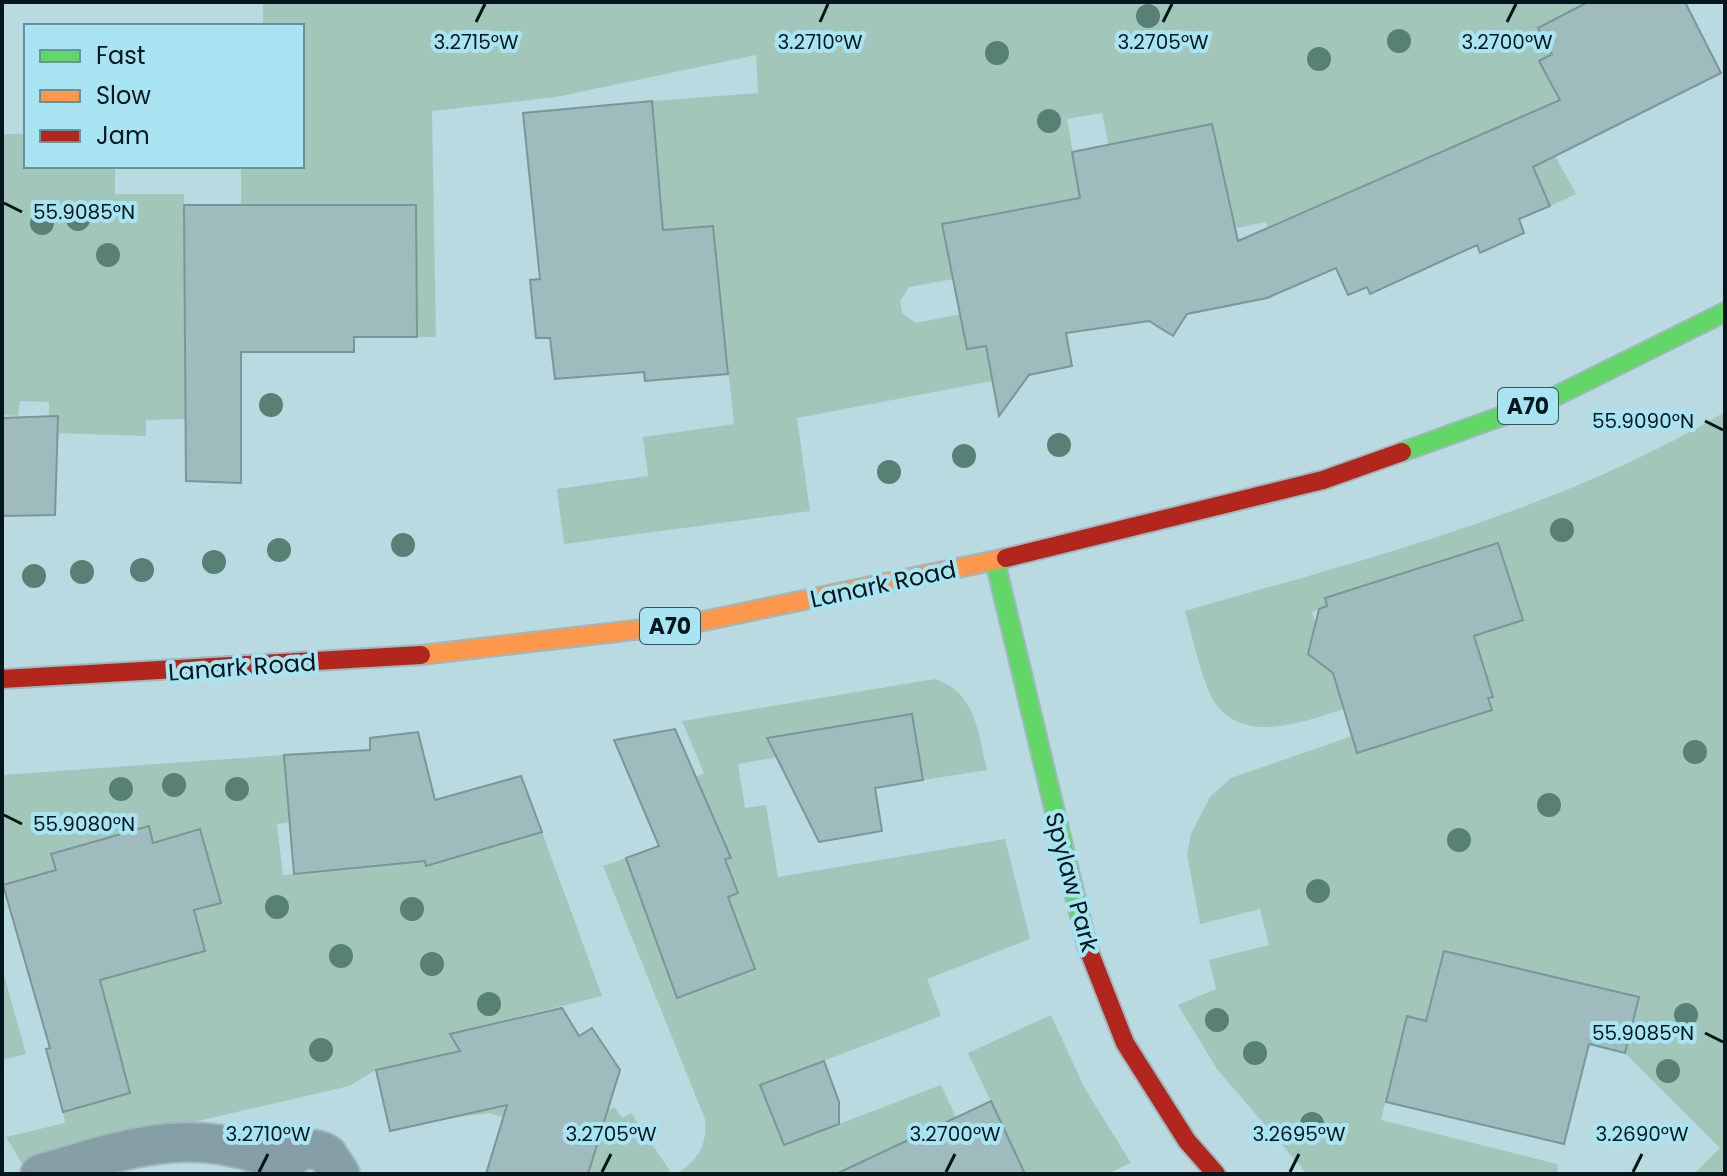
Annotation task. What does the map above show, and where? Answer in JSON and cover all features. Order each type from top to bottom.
[{"type":"main road","name":"Lanark Road","points":[[2,679],[401,657],[694,623],[995,561],[1323,480],[1552,398],[1725,312]]},
{"type":"main road","name":"Spylaw Park","points":[[995,561],[1082,933],[1125,1043],[1187,1141],[1216,1174]]},
{"type":"lane","points":[[40,1174],[114,1153],[168,1142],[207,1141],[251,1149],[282,1169],[299,1151],[318,1149],[334,1160],[340,1174]]},
{"type":"green space","points":[[263,2],[1588,2],[1538,28],[1552,54],[1540,62],[1560,100],[1571,95],[1592,137],[1555,156],[1576,194],[1550,206],[1512,121],[1268,228],[1266,222],[1236,228],[1224,174],[1119,195],[1102,113],[1067,119],[1094,271],[1030,207],[943,224],[954,279],[909,287],[900,301],[902,313],[916,323],[961,314],[967,348],[986,346],[992,381],[797,418],[810,511],[564,544],[557,489],[648,476],[643,437],[734,424],[713,226],[663,230],[652,101],[758,93],[756,55],[556,97],[432,111],[436,337],[417,337],[416,219],[353,219],[353,205],[268,205],[269,352],[242,352],[241,367],[185,366],[185,419],[146,420],[146,436],[57,433],[58,416],[49,416],[49,402],[20,401],[18,416],[2,415],[2,134],[24,134],[24,168],[115,168],[115,194],[184,194],[184,294],[241,295],[241,168],[304,168],[304,24],[263,24]]},
{"type":"green space","points":[[1725,412],[1725,1174],[1694,1174],[1720,1148],[1625,1053],[1638,997],[1582,983],[1578,999],[1499,965],[1444,951],[1426,1021],[1407,1017],[1381,1120],[1557,1164],[1558,1174],[1307,1174],[1217,1069],[1178,1005],[1216,989],[1209,960],[1269,945],[1260,909],[1200,924],[1187,854],[1191,834],[1210,797],[1231,778],[1352,736],[1359,752],[1491,710],[1488,698],[1493,697],[1474,636],[1523,620],[1498,543],[1325,598],[1327,606],[1312,612],[1320,635],[1310,653],[1318,662],[1329,663],[1337,687],[1359,704],[1274,727],[1254,726],[1235,720],[1219,708],[1207,687],[1185,611],[1393,551],[1530,504],[1661,447]]},
{"type":"green space","points":[[935,679],[949,685],[967,704],[977,728],[987,770],[923,780],[911,714],[776,736],[779,757],[738,764],[745,808],[766,805],[778,877],[1005,839],[1030,939],[927,979],[941,1016],[761,1085],[784,1145],[941,1085],[956,1117],[888,1149],[899,1174],[677,1174],[700,1151],[705,1136],[705,1119],[603,866],[626,858],[677,998],[755,969],[728,897],[738,892],[694,778],[704,773],[682,721]]},
{"type":"green space","points":[[284,755],[290,822],[277,824],[283,875],[384,865],[404,793],[426,866],[542,832],[602,996],[450,1034],[477,1078],[576,1132],[614,1107],[622,1118],[631,1113],[672,1174],[588,1174],[596,1147],[490,1113],[449,1118],[376,1070],[349,1086],[21,1162],[6,1137],[65,1123],[63,1112],[130,1093],[113,1030],[49,1048],[36,998],[204,951],[194,910],[221,902],[200,829],[153,843],[148,826],[51,854],[56,870],[2,885],[2,775]]},
{"type":"green space","points":[[2,968],[26,1054],[2,1060]]},
{"type":"green space","points":[[1051,1015],[1084,1087],[1131,1163],[1107,1174],[1025,1174],[968,1053]]},
{"type":"building","points":[[1588,2],[1685,2],[1721,73],[1533,167],[1550,206],[1519,219],[1524,233],[1480,253],[1477,245],[1370,294],[1367,287],[1348,295],[1336,268],[1267,298],[1187,314],[1173,336],[1149,321],[1066,333],[1072,366],[1029,375],[999,416],[986,346],[967,349],[942,224],[1080,198],[1072,152],[1212,124],[1238,241],[1560,100],[1539,61],[1552,54],[1538,28]]},
{"type":"building","points":[[652,101],[663,230],[713,226],[728,374],[645,381],[644,372],[555,379],[550,338],[536,338],[530,280],[540,279],[523,113]]},
{"type":"building","points":[[184,205],[416,205],[417,337],[354,337],[354,352],[241,352],[241,483],[186,481]]},
{"type":"building","points":[[58,416],[55,515],[2,516],[2,418]]},
{"type":"building","points":[[1498,543],[1523,620],[1474,636],[1493,697],[1488,698],[1492,710],[1357,753],[1333,673],[1308,654],[1319,609],[1327,606],[1325,598]]},
{"type":"building","points":[[912,714],[923,780],[875,788],[882,831],[819,842],[767,738]]},
{"type":"building","points":[[675,729],[731,858],[725,859],[738,893],[728,897],[755,969],[677,998],[626,858],[659,846],[614,740]]},
{"type":"building","points":[[418,732],[435,800],[521,776],[542,832],[426,866],[425,861],[294,874],[284,755],[370,750],[370,738]]},
{"type":"building","points":[[149,826],[153,843],[200,829],[221,903],[194,910],[205,951],[100,980],[130,1093],[63,1112],[46,1049],[50,1048],[3,885],[56,870],[51,854]]},
{"type":"building","points":[[1444,951],[1639,997],[1625,1053],[1589,1044],[1564,1144],[1386,1102],[1407,1016],[1426,1021]]},
{"type":"building","points":[[562,1008],[579,1036],[592,1028],[620,1070],[588,1174],[486,1174],[507,1105],[390,1131],[376,1070],[460,1051],[450,1034]]},
{"type":"building","points":[[824,1061],[839,1102],[839,1124],[784,1145],[760,1085]]},
{"type":"building","points":[[991,1101],[1025,1174],[836,1174]]},
{"type":"traffic: fast","points":[[1402,452],[1552,398],[1725,312]]},
{"type":"traffic: fast","points":[[995,561],[1087,946]]},
{"type":"traffic: slow","points":[[421,655],[694,623],[1006,558]]},
{"type":"traffic: jam","points":[[1006,558],[1323,480],[1402,452]]},
{"type":"traffic: jam","points":[[2,679],[421,655]]},
{"type":"traffic: jam","points":[[1087,946],[1125,1043],[1187,1141],[1216,1174]]}]
